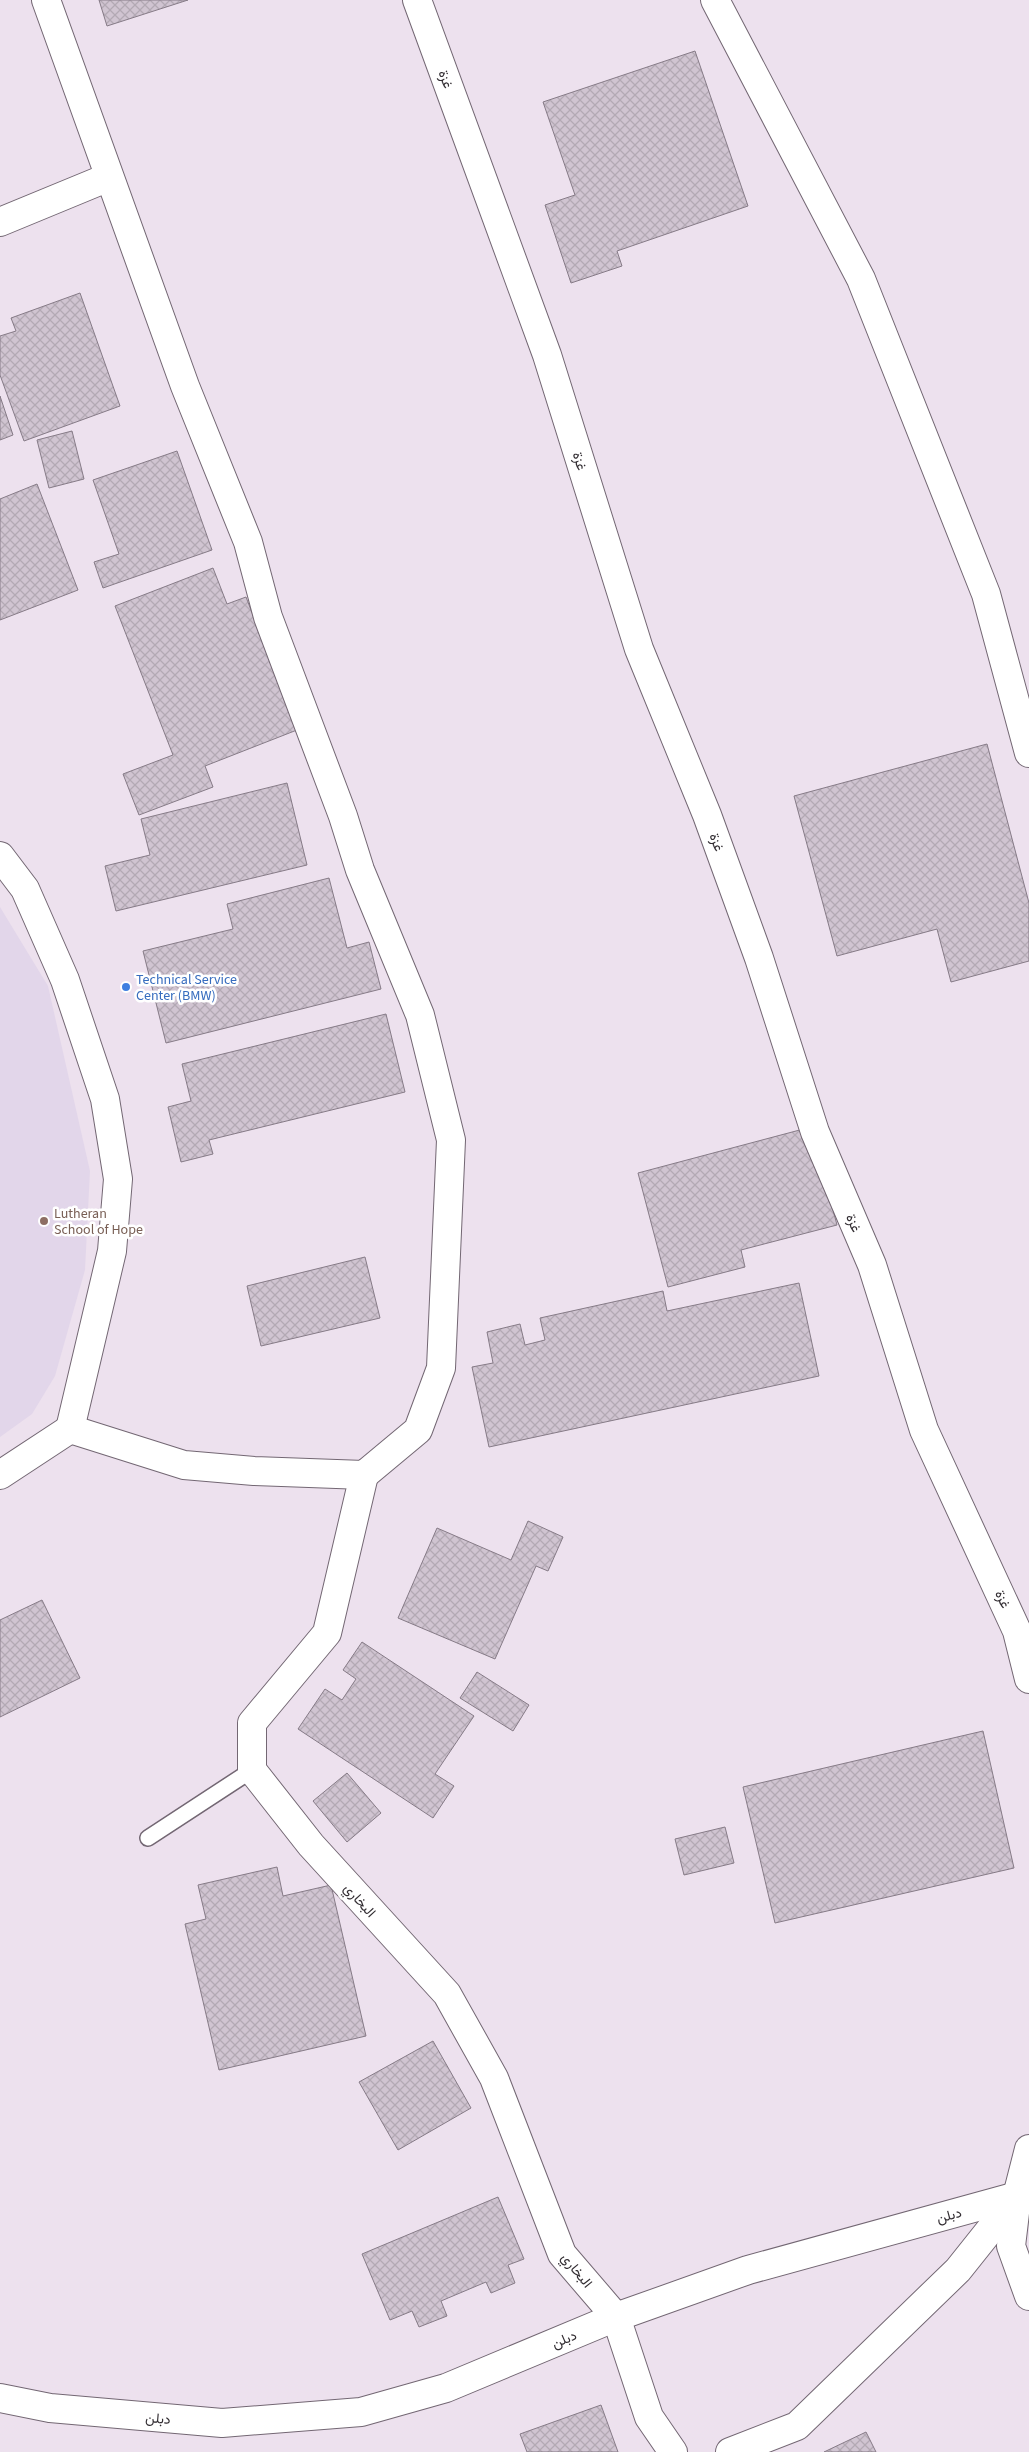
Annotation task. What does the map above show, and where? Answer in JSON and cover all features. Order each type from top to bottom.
[{"type":"street","points":[[46,0],[185,386],[248,542],[268,617],[343,816],[360,870],[420,1015],[451,1140],[440,1368],[418,1430],[364,1475],[327,1633],[252,1723],[252,1770]]},
{"type":"street","name":"غزة","points":[[417,0],[547,355],[640,649],[714,833],[759,958],[815,1132],[872,1265],[924,1430],[1017,1631],[1029,1679]]},
{"type":"street","points":[[715,0],[861,279],[986,594],[1029,753]]},
{"type":"street","points":[[0,222],[109,177]]},
{"type":"street","points":[[0,856],[25,889],[65,980],[105,1099],[118,1179],[112,1250],[70,1429],[0,1475]]},
{"type":"street","points":[[70,1429],[184,1465],[254,1471],[364,1475]]},
{"type":"street","name":"البخاري","points":[[252,1770],[311,1845],[447,1994],[494,2078],[562,2254],[616,2317]]},
{"type":"street","points":[[1029,2149],[1017,2196],[1011,2246],[1029,2296]]},
{"type":"street","points":[[730,2452],[797,2426],[958,2270],[1017,2196]]},
{"type":"street","name":"دبلن","points":[[0,2398],[50,2408],[222,2424],[361,2412],[446,2388],[616,2317],[748,2270],[1017,2196]]},
{"type":"street","points":[[616,2317],[649,2417],[673,2452]]},
{"type":"lane","points":[[148,1838],[252,1770]]},
{"type":"shaded area","name":"Lutheran School of Hope","points":[[0,907],[48,986],[90,1171],[85,1270],[55,1376],[32,1414],[0,1437]]},
{"type":"building","points":[[99,0],[188,0],[107,26]]},
{"type":"building","points":[[695,51],[748,206],[617,251],[622,266],[571,283],[545,205],[575,195],[543,102]]},
{"type":"building","points":[[80,293],[120,406],[24,441],[0,375],[0,336],[16,331],[11,318]]},
{"type":"building","points":[[0,396],[13,435],[0,440]]},
{"type":"building","points":[[72,431],[84,479],[49,488],[37,440]]},
{"type":"building","points":[[177,451],[212,550],[103,588],[94,562],[119,554],[93,480]]},
{"type":"building","points":[[37,484],[78,590],[0,620],[0,499]]},
{"type":"building","points":[[213,568],[227,604],[246,597],[297,730],[205,766],[213,787],[139,815],[123,774],[173,755],[115,606]]},
{"type":"building","points":[[987,744],[1029,903],[1029,961],[951,982],[937,929],[837,956],[794,796]]},
{"type":"building","points":[[287,783],[307,865],[116,911],[105,866],[150,855],[141,819]]},
{"type":"building","points":[[329,878],[347,948],[369,942],[381,989],[166,1043],[143,951],[233,929],[227,904]]},
{"type":"building","points":[[386,1014],[405,1092],[209,1140],[213,1154],[181,1162],[168,1107],[191,1101],[182,1064]]},
{"type":"building","points":[[811,1127],[837,1225],[741,1250],[745,1267],[668,1287],[638,1173]]},
{"type":"building","points":[[365,1257],[380,1318],[261,1346],[247,1286]]},
{"type":"building","points":[[799,1283],[819,1376],[489,1447],[472,1367],[493,1363],[487,1332],[520,1324],[525,1345],[545,1340],[540,1318],[663,1291],[667,1311]]},
{"type":"building","points":[[528,1521],[563,1537],[548,1571],[536,1566],[495,1659],[398,1618],[437,1528],[511,1560]]},
{"type":"building","points":[[42,1600],[80,1678],[0,1717],[0,1620]]},
{"type":"building","points":[[362,1642],[474,1716],[435,1774],[454,1786],[433,1818],[298,1729],[325,1689],[342,1700],[356,1679],[343,1670]]},
{"type":"building","points":[[477,1672],[529,1705],[513,1731],[460,1698]]},
{"type":"building","points":[[983,1731],[1014,1868],[775,1923],[743,1787]]},
{"type":"building","points":[[347,1773],[381,1813],[347,1842],[313,1801]]},
{"type":"building","points":[[725,1827],[734,1863],[684,1875],[675,1839]]},
{"type":"building","points":[[277,1867],[283,1896],[331,1885],[366,2036],[219,2070],[185,1924],[206,1919],[198,1885]]},
{"type":"building","points":[[433,2041],[471,2108],[398,2150],[359,2082]]},
{"type":"building","points":[[498,2197],[524,2259],[508,2265],[515,2283],[491,2293],[486,2282],[441,2301],[447,2316],[419,2327],[412,2311],[390,2320],[362,2254]]},
{"type":"building","points":[[601,2405],[618,2452],[527,2452],[520,2434]]},
{"type":"building","points":[[866,2432],[876,2452],[824,2452]]},
{"type":"place","name":"Technical Service Center (BMW)","points":[[126,987]]},
{"type":"place","name":"Lutheran School of Hope","points":[[44,1221]]}]
